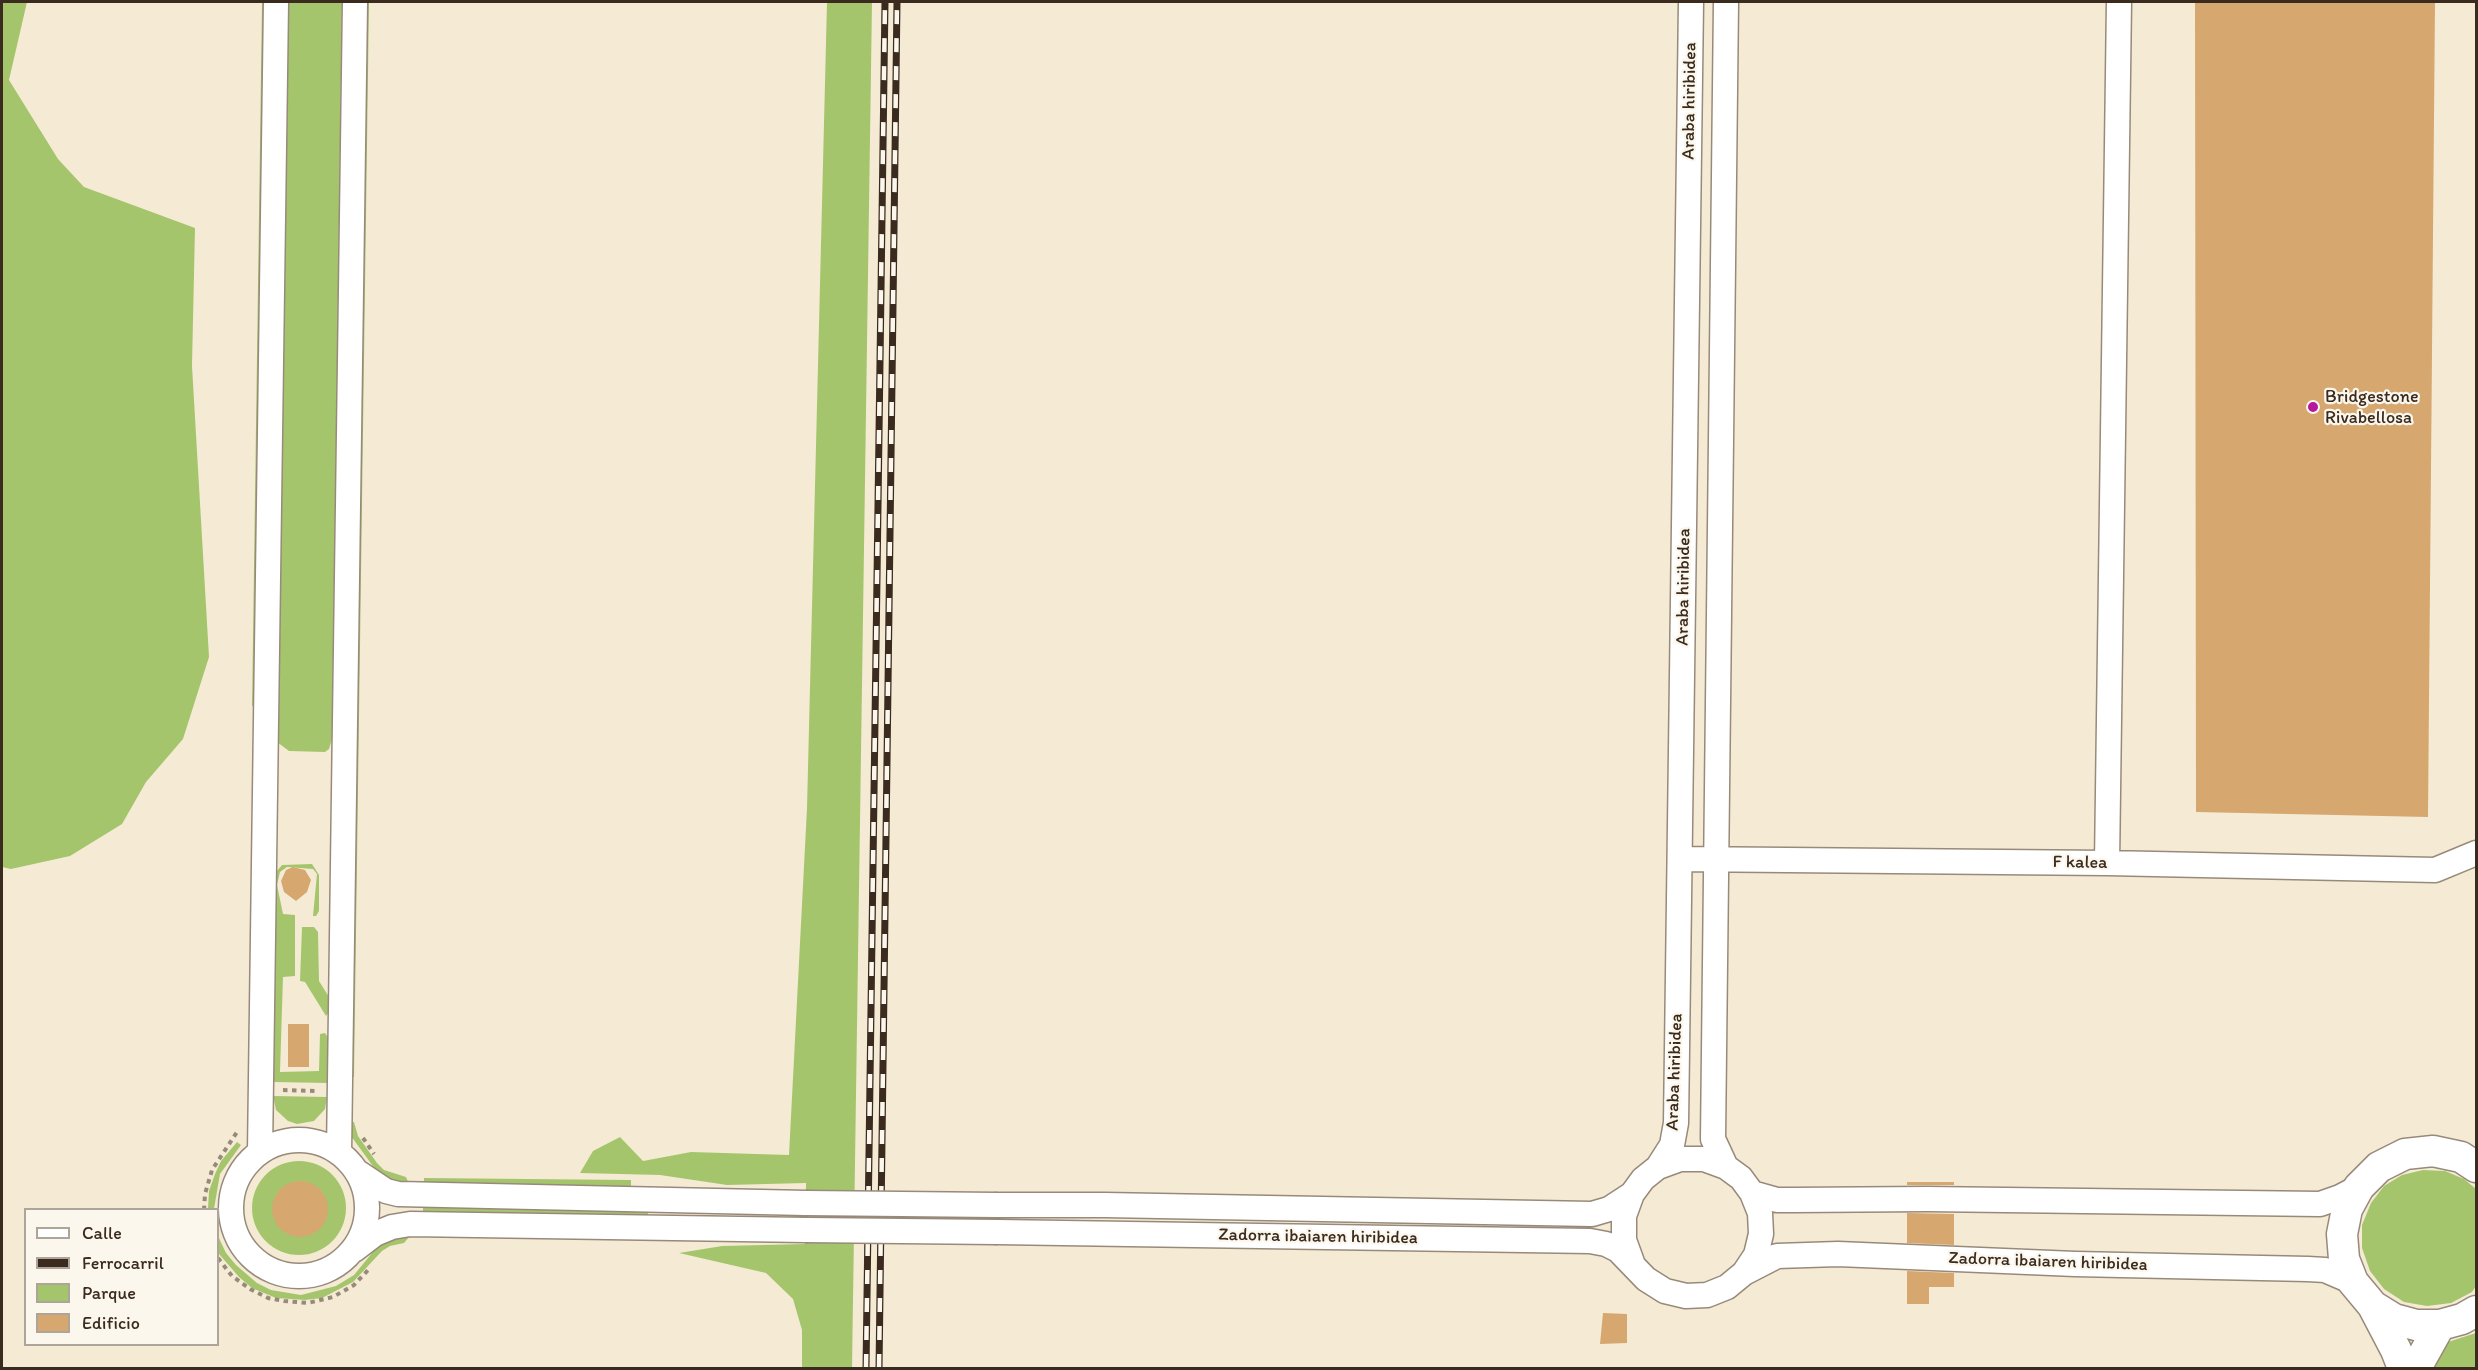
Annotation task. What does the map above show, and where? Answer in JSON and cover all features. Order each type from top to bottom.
[{"type":"street","points":[[260,1151],[276,2]]},
{"type":"street","points":[[339,1152],[355,2]]},
{"type":"street","name":"Araba hiribidea","points":[[1658,1167],[1672,1145],[1677,1123],[1691,2]]},
{"type":"street","name":"Araba hiribidea","points":[[1725,2],[1713,1139],[1726,1167]]},
{"type":"street","points":[[2107,863],[2119,2]]},
{"type":"street","name":"F kalea","points":[[1680,859],[2107,863],[2435,870],[2476,853]]},
{"type":"street","points":[[308,1140],[325,1144],[339,1152],[367,1165],[366,1226],[354,1250],[336,1267],[313,1276],[289,1276],[265,1268],[247,1253],[234,1231],[231,1196],[246,1164],[260,1151],[283,1142],[308,1140]]},
{"type":"street","points":[[2403,1368],[2373,1306],[2353,1282],[2344,1259],[2342,1234],[2347,1209],[2359,1187],[2379,1167],[2405,1154],[2433,1151],[2462,1157],[2476,1167]]},
{"type":"street","points":[[1680,1159],[1704,1159],[1726,1167],[1741,1178],[1752,1193],[1760,1213],[1761,1234],[1756,1255],[1744,1273],[1727,1287],[1707,1295],[1686,1296],[1665,1291],[1646,1279],[1632,1262],[1624,1240],[1624,1216],[1632,1194],[1643,1179],[1658,1167],[1680,1159]]},
{"type":"street","name":"Zadorra ibaiaren hiribidea","points":[[367,1165],[386,1191],[398,1194],[806,1203],[1592,1214],[1609,1209],[1632,1194]]},
{"type":"street","points":[[1752,1193],[1777,1200],[1927,1199],[2320,1204],[2359,1187]]},
{"type":"street","name":"Zadorra ibaiaren hiribidea","points":[[354,1250],[375,1234],[392,1227],[410,1224],[1590,1241],[1606,1244],[1618,1250],[1632,1262]]},
{"type":"street","name":"Zadorra ibaiaren hiribidea","points":[[1744,1273],[1777,1256],[1838,1254],[2075,1264],[2308,1269],[2325,1270],[2353,1282]]},
{"type":"street","points":[[2373,1306],[2394,1319],[2416,1325],[2440,1325],[2462,1319],[2476,1311]]},
{"type":"street","points":[[2416,1368],[2440,1325]]},
{"type":"path","points":[[261,1090],[340,1091]]},
{"type":"path","points":[[361,1131],[367,1165]]},
{"type":"path","points":[[219,1259],[232,1276],[268,1298],[308,1303],[333,1297],[354,1285],[372,1266]]},
{"type":"green space","points":[[2,2],[27,2],[9,80],[58,159],[84,187],[195,228],[192,366],[209,657],[183,739],[146,782],[122,824],[70,856],[11,869],[2,867]]},
{"type":"green space","points":[[262,2],[265,2],[255,706],[252,706]]},
{"type":"green space","points":[[288,2],[342,2],[332,739],[329,749],[325,752],[289,751],[277,742]]},
{"type":"green space","points":[[366,2],[369,2],[354,1077],[352,1077]]},
{"type":"green space","points":[[827,2],[872,2],[852,1368],[802,1368],[802,1330],[793,1299],[766,1273],[679,1253],[722,1246],[805,1244],[806,1183],[727,1185],[660,1175],[580,1173],[593,1151],[620,1137],[643,1161],[691,1152],[789,1155],[807,808]]},
{"type":"green space","points":[[312,864],[319,875],[319,911],[316,916],[313,916],[317,874],[313,869],[287,867],[280,872],[277,885],[283,914],[295,915],[295,976],[283,977],[280,1072],[319,1071],[320,1034],[325,1033],[329,1039],[328,1083],[273,1082],[276,872],[282,865]]},
{"type":"green space","points":[[302,927],[314,927],[318,932],[319,981],[329,997],[329,1012],[326,1016],[305,982],[300,981]]},
{"type":"green space","points":[[273,1096],[327,1097],[325,1109],[314,1121],[297,1124],[288,1121],[276,1110]]},
{"type":"green space","points":[[351,1122],[354,1122],[358,1136],[377,1163],[384,1170],[406,1177],[409,1184],[392,1181],[375,1169],[351,1136]]},
{"type":"green space","points":[[237,1142],[241,1145],[220,1174],[214,1208],[208,1208],[209,1191],[221,1161]]},
{"type":"green space","points":[[299,1161],[317,1165],[332,1175],[342,1190],[346,1208],[342,1226],[332,1241],[317,1251],[299,1255],[281,1251],[266,1241],[256,1226],[252,1208],[256,1190],[266,1175],[281,1165]]},
{"type":"green space","points":[[2423,1170],[2445,1171],[2464,1179],[2476,1189],[2476,1286],[2472,1292],[2451,1303],[2427,1306],[2404,1302],[2384,1289],[2370,1271],[2362,1248],[2362,1225],[2371,1203],[2384,1186],[2402,1175]]},
{"type":"green space","points":[[424,1178],[631,1180],[631,1187],[424,1185]]},
{"type":"green space","points":[[423,1206],[648,1210],[648,1217],[423,1213]]},
{"type":"green space","points":[[410,1236],[404,1243],[390,1246],[382,1251],[353,1282],[322,1298],[305,1300],[276,1298],[252,1288],[219,1254],[219,1238],[226,1253],[236,1265],[257,1283],[271,1290],[301,1295],[336,1286],[354,1275],[377,1247],[398,1237]]},
{"type":"green space","points":[[2476,1333],[2476,1368],[2425,1368],[2433,1350]]},
{"type":"building","name":"Bridgestone Rivabellosa","points":[[2195,2],[2435,2],[2428,817],[2196,812]]},
{"type":"building","points":[[293,867],[305,870],[311,880],[307,892],[296,901],[284,892],[281,881],[286,870]]},
{"type":"building","points":[[288,1024],[309,1024],[309,1067],[288,1067]]},
{"type":"building","points":[[295,1181],[305,1181],[320,1189],[326,1198],[328,1209],[326,1220],[320,1229],[305,1237],[295,1237],[284,1232],[277,1225],[272,1214],[272,1204],[277,1193],[284,1186]]},
{"type":"building","points":[[1907,1182],[1954,1182],[1954,1185],[1907,1185]]},
{"type":"building","points":[[1907,1213],[1954,1214],[1954,1245],[1907,1243]]},
{"type":"building","points":[[1907,1271],[1954,1273],[1954,1287],[1929,1287],[1929,1304],[1907,1304]]},
{"type":"building","points":[[1603,1313],[1627,1314],[1627,1343],[1600,1344]]},
{"type":"railway","points":[[866,1368],[885,2]]},
{"type":"railway","points":[[879,1368],[897,2]]},
{"type":"place","name":"Bridgestone Rivabellosa","points":[[2313,407]]}]
